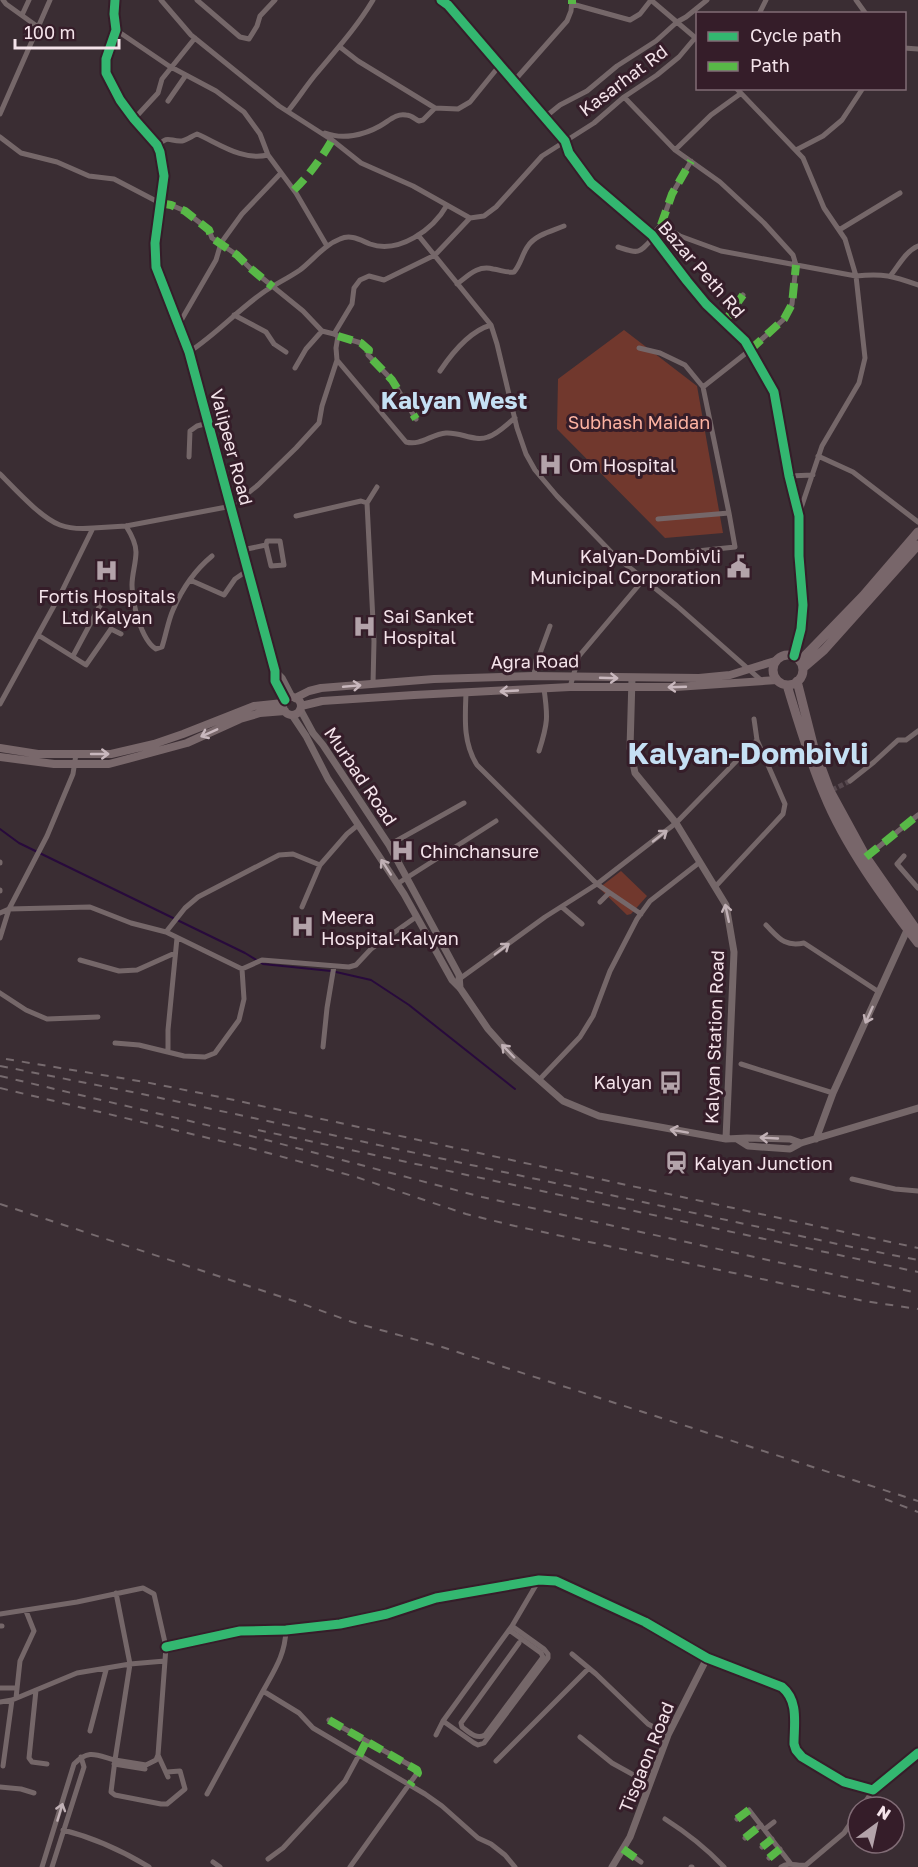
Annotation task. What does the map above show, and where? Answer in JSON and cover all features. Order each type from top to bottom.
[{"type":"main road","points":[[799,662],[862,596],[918,532]]},
{"type":"main road","points":[[799,662],[837,636],[918,545]]},
{"type":"main road","points":[[799,662],[782,656],[775,662],[773,669],[777,680],[787,685],[828,792],[854,844],[918,943]]},
{"type":"main road","name":"Agra Road","points":[[0,757],[75,765],[109,764],[187,743],[240,719],[289,704],[321,688],[434,679],[534,676],[573,676],[656,687],[731,679],[750,669],[775,662]]},
{"type":"main road","points":[[787,685],[802,676],[799,662]]},
{"type":"main road","name":"Agra Road","points":[[0,748],[38,754],[111,754],[154,744],[254,706],[289,704],[300,708],[322,701],[414,694],[544,689],[656,678],[731,679],[763,682],[777,680]]},
{"type":"main road","points":[[656,678],[656,687]]},
{"type":"main road","points":[[797,681],[828,792]]},
{"type":"main road","points":[[289,704],[300,708]]},
{"type":"main road","points":[[909,926],[918,932]]},
{"type":"street","points":[[3,0],[38,27]]},
{"type":"street","points":[[22,15],[30,0]]},
{"type":"street","points":[[0,114],[50,0]]},
{"type":"street","points":[[115,0],[114,14],[117,30],[106,59],[106,73],[120,100],[158,146],[169,138],[184,141],[197,134],[248,156],[268,155]]},
{"type":"street","points":[[0,474],[31,504],[59,525],[77,529],[126,526],[232,506],[296,448],[319,423],[337,360],[336,335],[352,304],[354,288],[360,280],[369,276],[384,280],[435,255],[470,218],[413,186],[361,163],[332,140],[288,111],[195,38],[161,0]]},
{"type":"street","points":[[197,0],[240,37],[249,39],[257,27],[260,16],[275,0]]},
{"type":"street","points":[[288,111],[362,19],[373,0]]},
{"type":"street","name":"Bazar Peth Rd","points":[[441,0],[449,2],[565,141],[569,153],[591,183],[653,236],[706,304],[745,341],[774,392],[789,477],[799,516]]},
{"type":"street","points":[[514,81],[567,21],[572,2],[630,21],[640,14],[651,0]]},
{"type":"street","name":"Kasarhat Rd","points":[[470,218],[484,216],[496,207],[542,156],[594,123],[624,97],[642,87],[679,57],[696,39],[651,0]]},
{"type":"street","points":[[544,118],[560,105],[587,91],[707,0]]},
{"type":"street","points":[[117,30],[171,67],[216,91],[244,112],[260,134],[268,155],[296,193],[327,246]]},
{"type":"street","points":[[134,119],[158,93],[162,79],[195,38]]},
{"type":"street","points":[[340,47],[358,61],[435,108]]},
{"type":"street","points":[[315,129],[335,137],[356,135],[368,132],[401,115],[409,115],[419,121],[439,106],[458,109],[470,102],[500,65]]},
{"type":"street","points":[[168,101],[186,75]]},
{"type":"street","points":[[796,150],[823,136],[842,120],[862,90]]},
{"type":"street","points":[[675,150],[738,91],[803,158],[825,208],[845,239],[856,276],[864,358],[858,383],[822,446],[799,516],[803,605],[799,662]]},
{"type":"street","points":[[624,97],[675,150],[720,182],[764,224],[793,255],[796,265],[792,304],[784,319],[750,350],[702,387]]},
{"type":"street","points":[[0,137],[21,153],[57,162],[89,176],[114,179],[160,203],[171,205],[185,212],[303,311],[322,331],[361,343],[369,350],[368,355],[392,380],[416,419]]},
{"type":"street","name":"Valipeer Road","points":[[158,146],[164,176],[155,243],[156,267],[189,352],[275,671],[282,678],[289,704]]},
{"type":"street","points":[[618,247],[641,251],[661,225],[672,194],[691,162]]},
{"type":"street","points":[[179,324],[216,260],[220,243],[242,214],[281,173]]},
{"type":"street","points":[[839,230],[900,193]]},
{"type":"street","points":[[189,352],[263,292],[285,281],[327,246],[342,237],[359,238],[371,244],[389,247],[418,236],[441,216],[447,206]]},
{"type":"street","points":[[661,225],[680,236],[721,251],[856,276],[878,273],[891,275],[918,285]]},
{"type":"street","points":[[457,284],[479,268],[514,272],[528,246],[534,240],[564,226]]},
{"type":"street","points":[[418,236],[491,325],[498,344],[515,418],[526,454],[535,470],[614,555],[763,682]]},
{"type":"street","points":[[891,275],[906,255],[918,246]]},
{"type":"street","points":[[725,321],[743,295]]},
{"type":"street","points":[[234,315],[266,332],[274,344],[286,351]]},
{"type":"street","points":[[440,371],[455,351],[475,333],[491,325]]},
{"type":"street","points":[[294,368],[306,349],[322,331]]},
{"type":"street","points":[[639,348],[660,353],[685,365],[702,387],[735,547],[688,552]]},
{"type":"street","points":[[337,360],[406,442],[414,444],[434,435],[446,433],[458,433],[478,439],[485,438],[515,418]]},
{"type":"street","points":[[189,457],[190,431],[208,423]]},
{"type":"street","points":[[818,456],[853,472],[918,522]]},
{"type":"street","points":[[789,477],[813,475]]},
{"type":"street","points":[[373,684],[374,641],[367,503],[377,486]]},
{"type":"street","points":[[296,516],[361,501],[367,503]]},
{"type":"street","points":[[658,519],[729,513]]},
{"type":"street","points":[[126,526],[135,543],[136,551],[132,600],[144,634],[151,646],[156,649],[162,646],[172,611],[190,580],[199,567],[212,556]]},
{"type":"street","points":[[0,704],[93,528]]},
{"type":"street","points":[[242,550],[266,545],[267,542],[280,541],[284,565],[271,566],[266,545]]},
{"type":"street","points":[[190,580],[224,595],[235,579],[248,570]]},
{"type":"street","points":[[570,687],[579,656],[644,579]]},
{"type":"street","points":[[73,656],[104,598]]},
{"type":"street","points":[[534,676],[536,660],[550,626]]},
{"type":"street","points":[[38,635],[87,665],[111,629],[121,634]]},
{"type":"street","name":"Kalyan Station Road","points":[[631,682],[630,748],[635,773],[676,823],[726,905],[734,952],[726,1139]]},
{"type":"street","points":[[539,751],[548,717],[544,689]]},
{"type":"street","points":[[466,693],[466,737],[477,765],[597,884],[641,914]]},
{"type":"street","name":"Murbad Road","points":[[289,704],[328,779],[488,1029],[512,1056],[563,1101],[599,1116],[726,1139],[737,1139],[748,1146],[790,1149],[801,1143],[918,1108]]},
{"type":"street","name":"Murbad Road","points":[[300,708],[313,733],[389,844],[459,975],[458,984]]},
{"type":"street","points":[[715,887],[783,814],[785,804],[756,740],[754,719]]},
{"type":"street","points":[[850,781],[898,740],[906,740],[918,730]]},
{"type":"street","points":[[458,984],[597,884],[676,823],[756,740]]},
{"type":"street","points":[[0,938],[9,909],[47,836],[75,765],[76,754]]},
{"type":"street","points":[[389,844],[464,803]]},
{"type":"street","points":[[863,859],[918,814]]},
{"type":"street","points":[[397,884],[496,821]]},
{"type":"street","points":[[302,907],[320,865],[358,825]]},
{"type":"street","points":[[166,932],[185,908],[198,897],[279,855],[293,854],[320,865]]},
{"type":"street","points":[[904,856],[897,864],[918,888]]},
{"type":"street","points":[[539,1080],[580,1037],[592,1016],[610,971],[650,901],[700,862]]},
{"type":"street","points":[[600,902],[609,893]]},
{"type":"street","points":[[0,913],[9,909],[90,907],[131,923],[166,932],[242,969]]},
{"type":"street","points":[[562,907],[582,924]]},
{"type":"street","points":[[242,969],[262,960],[350,967],[356,965],[371,949],[416,917]]},
{"type":"street","points":[[766,925],[783,942],[794,945],[804,943],[879,992]]},
{"type":"street","points":[[816,1139],[833,1093],[909,926]]},
{"type":"street","points":[[168,1051],[177,938]]},
{"type":"street","points":[[80,960],[119,971],[137,970],[176,953]]},
{"type":"street","points":[[323,1047],[334,966]]},
{"type":"street","points":[[115,1043],[139,1045],[184,1056],[205,1058],[215,1053],[239,1020],[244,999],[242,969]]},
{"type":"street","points":[[0,993],[26,1010],[47,1019],[98,1017]]},
{"type":"street","points":[[235,999],[244,999]]},
{"type":"street","points":[[741,1064],[833,1093]]},
{"type":"street","points":[[852,1179],[896,1189],[918,1191]]},
{"type":"street","points":[[436,1734],[511,1628],[539,1580]]},
{"type":"street","points":[[165,1647],[240,1631],[286,1630],[363,1619],[387,1614],[436,1598],[539,1580],[556,1581],[645,1622],[706,1658],[782,1687],[789,1693],[794,1703],[794,1744],[802,1757],[843,1782],[873,1790]]},
{"type":"street","points":[[0,1614],[77,1602],[143,1588],[154,1594],[165,1647],[156,1760],[145,1767],[115,1762],[89,1754],[81,1757],[74,1764],[42,1867]]},
{"type":"street","points":[[116,1593],[130,1664],[112,1793],[167,1804],[185,1789],[180,1771],[167,1774],[158,1755]]},
{"type":"street","points":[[3,1767],[20,1661],[34,1631],[26,1611]]},
{"type":"street","points":[[511,1628],[543,1657],[485,1735],[476,1736],[462,1727],[462,1723],[519,1643]]},
{"type":"street","points":[[443,1721],[474,1743],[478,1745],[484,1743],[548,1658],[544,1649],[511,1628]]},
{"type":"street","points":[[207,1794],[283,1654],[286,1630]]},
{"type":"street","points":[[572,1654],[648,1724],[668,1735]]},
{"type":"street","name":"Tisgaon Road","points":[[612,1867],[630,1837],[668,1735],[706,1658]]},
{"type":"street","points":[[0,1702],[14,1699],[77,1673],[165,1661]]},
{"type":"street","points":[[496,1761],[589,1668]]},
{"type":"street","points":[[90,1731],[106,1670]]},
{"type":"street","points":[[0,1688],[17,1688]]},
{"type":"street","points":[[36,1690],[28,1758],[32,1762],[47,1764]]},
{"type":"street","points":[[263,1690],[298,1713],[313,1728],[442,1806],[478,1838],[505,1855],[515,1867]]},
{"type":"street","points":[[329,1720],[417,1770],[418,1773],[350,1867]]},
{"type":"street","points":[[580,1737],[612,1763],[650,1784]]},
{"type":"street","points":[[268,1859],[283,1848],[345,1781],[366,1742]]},
{"type":"street","points":[[870,1795],[918,1753]]},
{"type":"street","points":[[52,1867],[84,1767],[81,1757]]},
{"type":"street","points":[[144,1776],[145,1767]]},
{"type":"street","points":[[0,1787],[34,1793]]},
{"type":"street","points":[[66,1792],[76,1794]]},
{"type":"street","points":[[737,1819],[748,1809],[791,1864]]},
{"type":"street","points":[[665,1819],[688,1834],[724,1867]]},
{"type":"street","points":[[745,1838],[774,1822]]},
{"type":"street","points":[[55,1828],[89,1837],[124,1851],[149,1867]]},
{"type":"street","points":[[781,1867],[791,1864],[802,1867],[806,1865],[846,1830]]},
{"type":"street","points":[[762,1847],[772,1839]]},
{"type":"street","points":[[623,1849],[640,1862]]},
{"type":"street","points":[[769,1857],[780,1849]]},
{"type":"street","points":[[213,1862],[220,1867]]},
{"type":"green space","name":"Subhash Maidan","points":[[624,330],[697,386],[723,533],[665,538],[557,429],[558,379]]},
{"type":"green space","points":[[621,871],[647,896],[631,914],[627,915],[599,888]]},
{"type":"waterway","points":[[0,829],[19,843],[245,953],[263,964],[331,971]]},
{"type":"waterway","points":[[336,972],[371,980],[409,1005],[515,1089]]},
{"type":"tunnel","points":[[832,790],[850,781]]},
{"type":"railway","points":[[6,1059],[220,1097],[918,1248]]},
{"type":"railway","points":[[0,1066],[142,1094],[918,1260]]},
{"type":"railway","points":[[0,1076],[236,1132],[482,1197],[918,1293]]},
{"type":"railway","points":[[0,1088],[250,1148],[356,1177],[466,1214],[515,1226],[864,1301],[918,1309]]},
{"type":"railway","points":[[258,1130],[918,1272]]},
{"type":"railway","points":[[0,1204],[352,1322],[442,1347],[918,1501]]},
{"type":"railway","points":[[885,1499],[918,1512]]},
{"type":"marked path","points":[[294,190],[305,179],[332,140]]},
{"type":"marked path","points":[[661,225],[672,194],[691,161]]},
{"type":"marked path","points":[[160,203],[185,211],[209,230],[212,238],[237,255],[273,287]]},
{"type":"marked path","points":[[750,350],[784,319],[792,304],[796,265]]},
{"type":"marked path","points":[[725,321],[743,295]]},
{"type":"marked path","points":[[338,336],[361,343],[369,350],[368,355],[392,380],[416,419]]},
{"type":"marked path","points":[[866,857],[918,815]]},
{"type":"marked path","points":[[329,1720],[417,1770],[418,1773],[410,1785]]},
{"type":"marked path","points":[[359,1756],[366,1742]]},
{"type":"marked path","points":[[737,1819],[749,1810]]},
{"type":"marked path","points":[[745,1838],[761,1825]]},
{"type":"marked path","points":[[762,1847],[772,1839]]},
{"type":"marked path","points":[[623,1849],[641,1862]]},
{"type":"marked path","points":[[769,1858],[780,1849]]},
{"type":"cycle path","points":[[115,0],[116,30],[106,59],[106,73],[120,100],[157,145],[160,152],[164,176],[155,243],[156,267],[189,352],[275,671],[275,681],[285,700]]},
{"type":"cycle path","points":[[441,0],[448,5],[565,141],[569,153],[591,183],[652,235],[706,304],[745,341],[774,392],[789,476],[799,516],[803,605],[801,629],[794,656]]},
{"type":"cycle path","points":[[166,1647],[240,1631],[286,1630],[340,1624],[387,1614],[436,1598],[539,1580],[556,1581],[645,1622],[707,1658],[782,1687],[793,1706],[796,1750],[802,1757],[844,1782],[873,1790],[918,1753]]},
{"type":"place","name":"Om Hospital","points":[[551,465]]},
{"type":"place","name":"Kalyan-Dombivli Municipal Corporation","points":[[739,566]]},
{"type":"place","name":"Fortis Hospitals Ltd Kalyan","points":[[107,570]]},
{"type":"place","name":"Sai Sanket Hospital","points":[[365,626]]},
{"type":"place","name":"Chinchansure","points":[[402,851]]},
{"type":"place","name":"Meera Hospital-Kalyan","points":[[303,927]]},
{"type":"place","name":"Kalyan","points":[[670,1082]]},
{"type":"place","name":"Kalyan Junction","points":[[676,1163]]},
{"type":"district","name":"Kalyan West","points":[[454,399]]},
{"type":"district","name":"Kalyan-Dombivli","points":[[748,753]]}]
